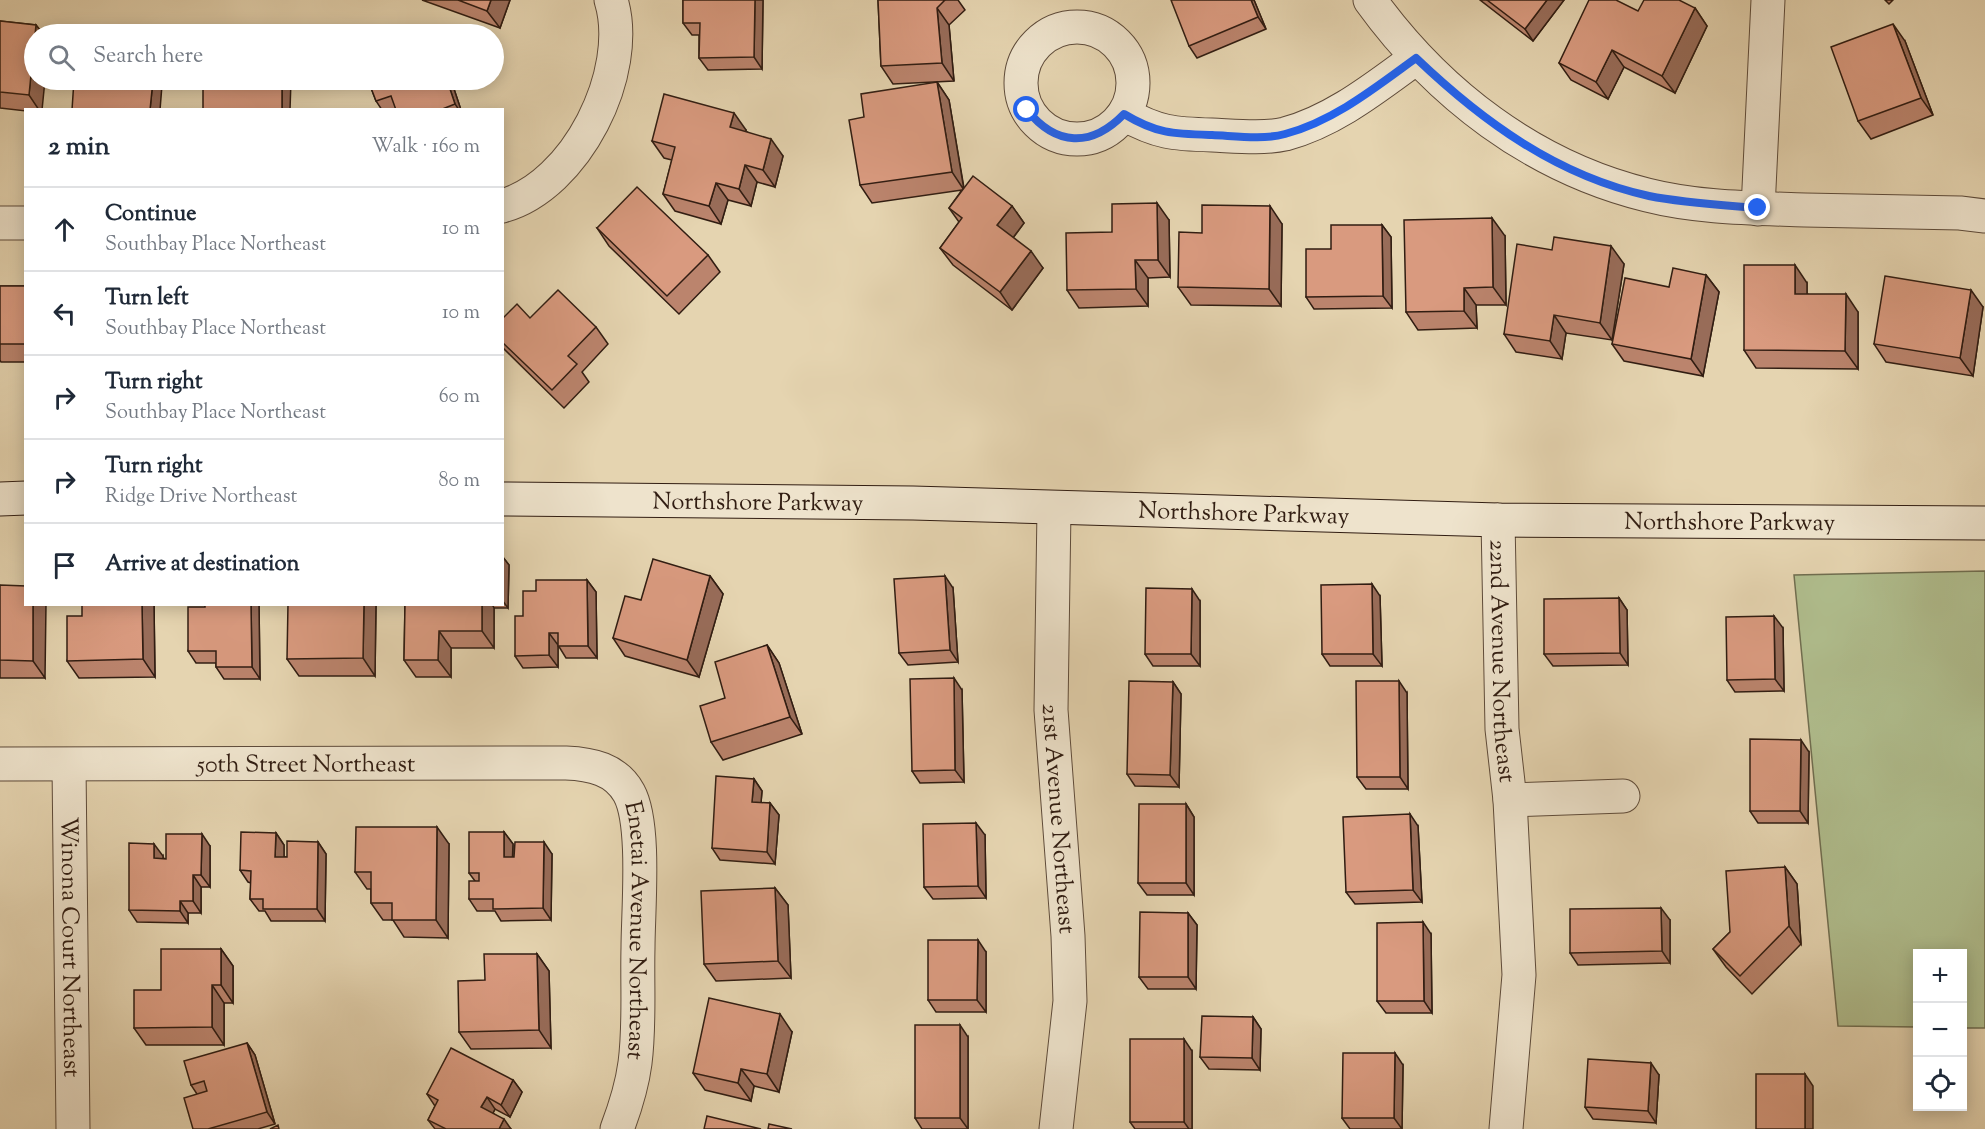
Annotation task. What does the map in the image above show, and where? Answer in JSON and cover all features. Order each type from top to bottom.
[{"type":"street","points":[[504,205],[536,189],[569,158],[592,124],[605,96],[614,48],[611,0]]},
{"type":"street","points":[[1370,0],[1416,58],[1495,127],[1539,153],[1602,182],[1648,196],[1758,208],[1960,213],[1985,216]]},
{"type":"street","points":[[1758,208],[1768,0]]},
{"type":"street","points":[[1124,114],[1164,133],[1240,136],[1284,134],[1321,121],[1373,89],[1416,58]]},
{"type":"street","points":[[0,223],[24,223]]},
{"type":"street","points":[[0,498],[24,498]]},
{"type":"street","name":"Northshore Parkway","points":[[504,499],[913,503],[1498,520],[1985,523]]},
{"type":"street","name":"21st Avenue Northeast","points":[[1054,508],[1051,710],[1068,936],[1070,1001],[1056,1129]]},
{"type":"street","name":"22nd Avenue Northeast","points":[[1498,520],[1502,729],[1510,800],[1519,975],[1506,1129]]},
{"type":"street","name":"50th Street Northeast","points":[[0,764],[566,763],[585,765],[612,774]]},
{"type":"street","name":"Winona Court Northeast","points":[[69,765],[73,1129]]},
{"type":"street","name":"Enetai Avenue Northeast","points":[[612,774],[621,782],[632,800],[638,849],[635,1063],[626,1104],[617,1129]]},
{"type":"street","name":"22nd Avenue Northeast","points":[[1510,800],[1623,796]]},
{"type":"green space","points":[[1985,571],[1985,1028],[1967,1028],[1967,949],[1913,949],[1913,1027],[1838,1026],[1794,575]]},
{"type":"building","points":[[458,0],[491,0],[487,11]]},
{"type":"building","points":[[683,0],[755,0],[754,57],[699,58],[700,23],[683,23]]},
{"type":"building","points":[[878,0],[945,0],[937,8],[942,63],[881,66]]},
{"type":"building","points":[[1171,0],[1251,0],[1258,17],[1189,46]]},
{"type":"building","points":[[1487,0],[1547,0],[1525,29]]},
{"type":"building","points":[[1589,0],[1616,0],[1638,11],[1644,0],[1679,0],[1695,8],[1662,76],[1612,50],[1596,82],[1559,63]]},
{"type":"building","points":[[0,21],[27,24],[24,24],[24,90],[30,90],[29,95],[0,92]]},
{"type":"building","points":[[1893,24],[1921,98],[1858,121],[1831,47]]},
{"type":"building","points":[[937,82],[952,172],[860,185],[849,120],[864,117],[861,94]]},
{"type":"building","points":[[73,90],[152,90],[150,108],[72,108]]},
{"type":"building","points":[[203,90],[282,90],[282,108],[203,108]]},
{"type":"building","points":[[372,90],[450,90],[455,104],[445,108],[395,108],[391,96],[376,101]]},
{"type":"building","points":[[664,94],[734,113],[730,127],[771,139],[763,170],[745,165],[739,189],[716,183],[709,206],[663,194],[675,147],[652,141]]},
{"type":"building","points":[[973,176],[1012,206],[997,225],[1031,251],[1000,292],[940,248],[962,218],[949,208]]},
{"type":"building","points":[[637,187],[708,255],[667,296],[597,228]]},
{"type":"building","points":[[1157,203],[1158,260],[1135,260],[1136,289],[1067,290],[1066,233],[1112,232],[1112,204]]},
{"type":"building","points":[[1202,205],[1270,206],[1269,289],[1178,287],[1179,232],[1202,233]]},
{"type":"building","points":[[1492,218],[1493,287],[1464,288],[1464,311],[1406,312],[1404,220]]},
{"type":"building","points":[[1331,225],[1382,225],[1383,296],[1306,297],[1306,249],[1331,249]]},
{"type":"building","points":[[1554,237],[1611,246],[1600,323],[1554,315],[1550,341],[1504,334],[1517,244],[1552,250]]},
{"type":"building","points":[[1744,265],[1795,265],[1795,294],[1846,294],[1845,351],[1744,350]]},
{"type":"building","points":[[1673,268],[1706,275],[1691,359],[1612,344],[1625,278],[1669,287]]},
{"type":"building","points":[[1885,276],[1971,290],[1960,358],[1874,344]]},
{"type":"building","points":[[0,286],[24,286],[24,344],[0,344]]},
{"type":"building","points":[[558,290],[596,327],[568,356],[577,364],[552,390],[504,344],[504,317],[517,304],[530,318]]},
{"type":"building","points":[[653,559],[710,576],[687,660],[613,638],[625,596],[641,600]]},
{"type":"building","points":[[945,576],[950,650],[899,653],[894,579]]},
{"type":"building","points":[[536,580],[587,580],[588,646],[558,646],[558,633],[549,633],[549,655],[515,656],[515,616],[523,616],[523,591],[536,591]]},
{"type":"building","points":[[1372,584],[1373,654],[1322,654],[1321,585]]},
{"type":"building","points":[[0,585],[24,586],[24,606],[33,606],[33,661],[0,660]]},
{"type":"building","points":[[1146,588],[1192,589],[1191,654],[1145,654]]},
{"type":"building","points":[[1619,598],[1620,653],[1544,654],[1544,599]]},
{"type":"building","points":[[82,606],[142,606],[143,659],[67,661],[67,616],[82,616]]},
{"type":"building","points":[[251,606],[252,667],[216,667],[216,651],[188,651],[188,607]]},
{"type":"building","points":[[288,606],[364,606],[363,658],[287,659]]},
{"type":"building","points":[[405,606],[482,606],[482,631],[439,631],[438,660],[404,660]]},
{"type":"building","points":[[1774,616],[1775,679],[1727,680],[1726,617]]},
{"type":"building","points":[[767,645],[790,717],[711,742],[700,706],[725,698],[715,662]]},
{"type":"building","points":[[954,678],[955,770],[912,771],[910,679]]},
{"type":"building","points":[[1129,681],[1173,682],[1170,775],[1127,774]]},
{"type":"building","points":[[1356,681],[1399,681],[1400,777],[1357,777]]},
{"type":"building","points":[[1750,739],[1801,740],[1800,811],[1750,811]]},
{"type":"building","points":[[716,776],[754,779],[752,802],[770,803],[767,852],[712,848]]},
{"type":"building","points":[[1139,804],[1186,804],[1186,883],[1138,883]]},
{"type":"building","points":[[1410,814],[1413,890],[1346,892],[1343,817]]},
{"type":"building","points":[[976,823],[978,886],[924,887],[923,824]]},
{"type":"building","points":[[356,827],[437,827],[436,920],[392,920],[392,903],[371,903],[371,872],[355,872]]},
{"type":"building","points":[[241,832],[276,833],[275,857],[287,857],[287,841],[318,842],[317,909],[263,909],[263,899],[250,899],[251,871],[240,870]]},
{"type":"building","points":[[469,832],[504,832],[504,857],[514,857],[515,842],[544,842],[543,908],[493,909],[493,899],[469,899],[469,881],[479,881],[479,873],[469,873]]},
{"type":"building","points":[[166,834],[202,834],[201,875],[193,875],[193,901],[180,901],[180,911],[129,910],[129,843],[154,844],[154,858],[166,859]]},
{"type":"building","points":[[1785,867],[1789,926],[1740,976],[1713,949],[1730,932],[1726,871]]},
{"type":"building","points":[[775,888],[778,961],[704,964],[701,891]]},
{"type":"building","points":[[1661,908],[1662,951],[1570,953],[1570,909]]},
{"type":"building","points":[[1140,912],[1188,913],[1188,977],[1139,977]]},
{"type":"building","points":[[1423,922],[1424,1001],[1377,1001],[1377,923]]},
{"type":"building","points":[[928,940],[978,940],[977,1000],[928,1000]]},
{"type":"building","points":[[161,949],[221,949],[221,985],[212,985],[212,1027],[134,1028],[134,990],[161,990]]},
{"type":"building","points":[[484,954],[537,954],[539,1030],[459,1032],[458,981],[485,980]]},
{"type":"building","points":[[709,998],[780,1014],[767,1074],[741,1069],[738,1083],[693,1073]]},
{"type":"building","points":[[1202,1016],[1253,1017],[1252,1058],[1200,1057]]},
{"type":"building","points":[[915,1025],[960,1025],[960,1118],[915,1118]]},
{"type":"building","points":[[1130,1039],[1184,1039],[1184,1122],[1130,1122]]},
{"type":"building","points":[[247,1043],[267,1112],[208,1129],[193,1129],[184,1098],[207,1091],[204,1081],[191,1085],[184,1061]]},
{"type":"building","points":[[451,1048],[513,1080],[501,1105],[487,1097],[481,1107],[504,1119],[499,1129],[446,1129],[428,1120],[438,1100],[427,1094]]},
{"type":"building","points":[[1343,1053],[1395,1053],[1394,1118],[1342,1118]]},
{"type":"building","points":[[1588,1059],[1651,1063],[1648,1111],[1585,1107]]},
{"type":"building","points":[[1756,1074],[1805,1074],[1805,1129],[1756,1129]]},
{"type":"building","points":[[707,1116],[761,1129],[704,1129]]},
{"type":"building","points":[[769,1124],[792,1129],[768,1129]]},
{"type":"route","points":[[1027,110],[1039,125],[1055,135],[1074,139],[1093,136],[1110,128],[1124,114],[1164,133],[1240,136],[1284,134],[1321,121],[1373,89],[1416,58],[1495,127],[1539,153],[1602,182],[1648,196],[1758,208]]}]
